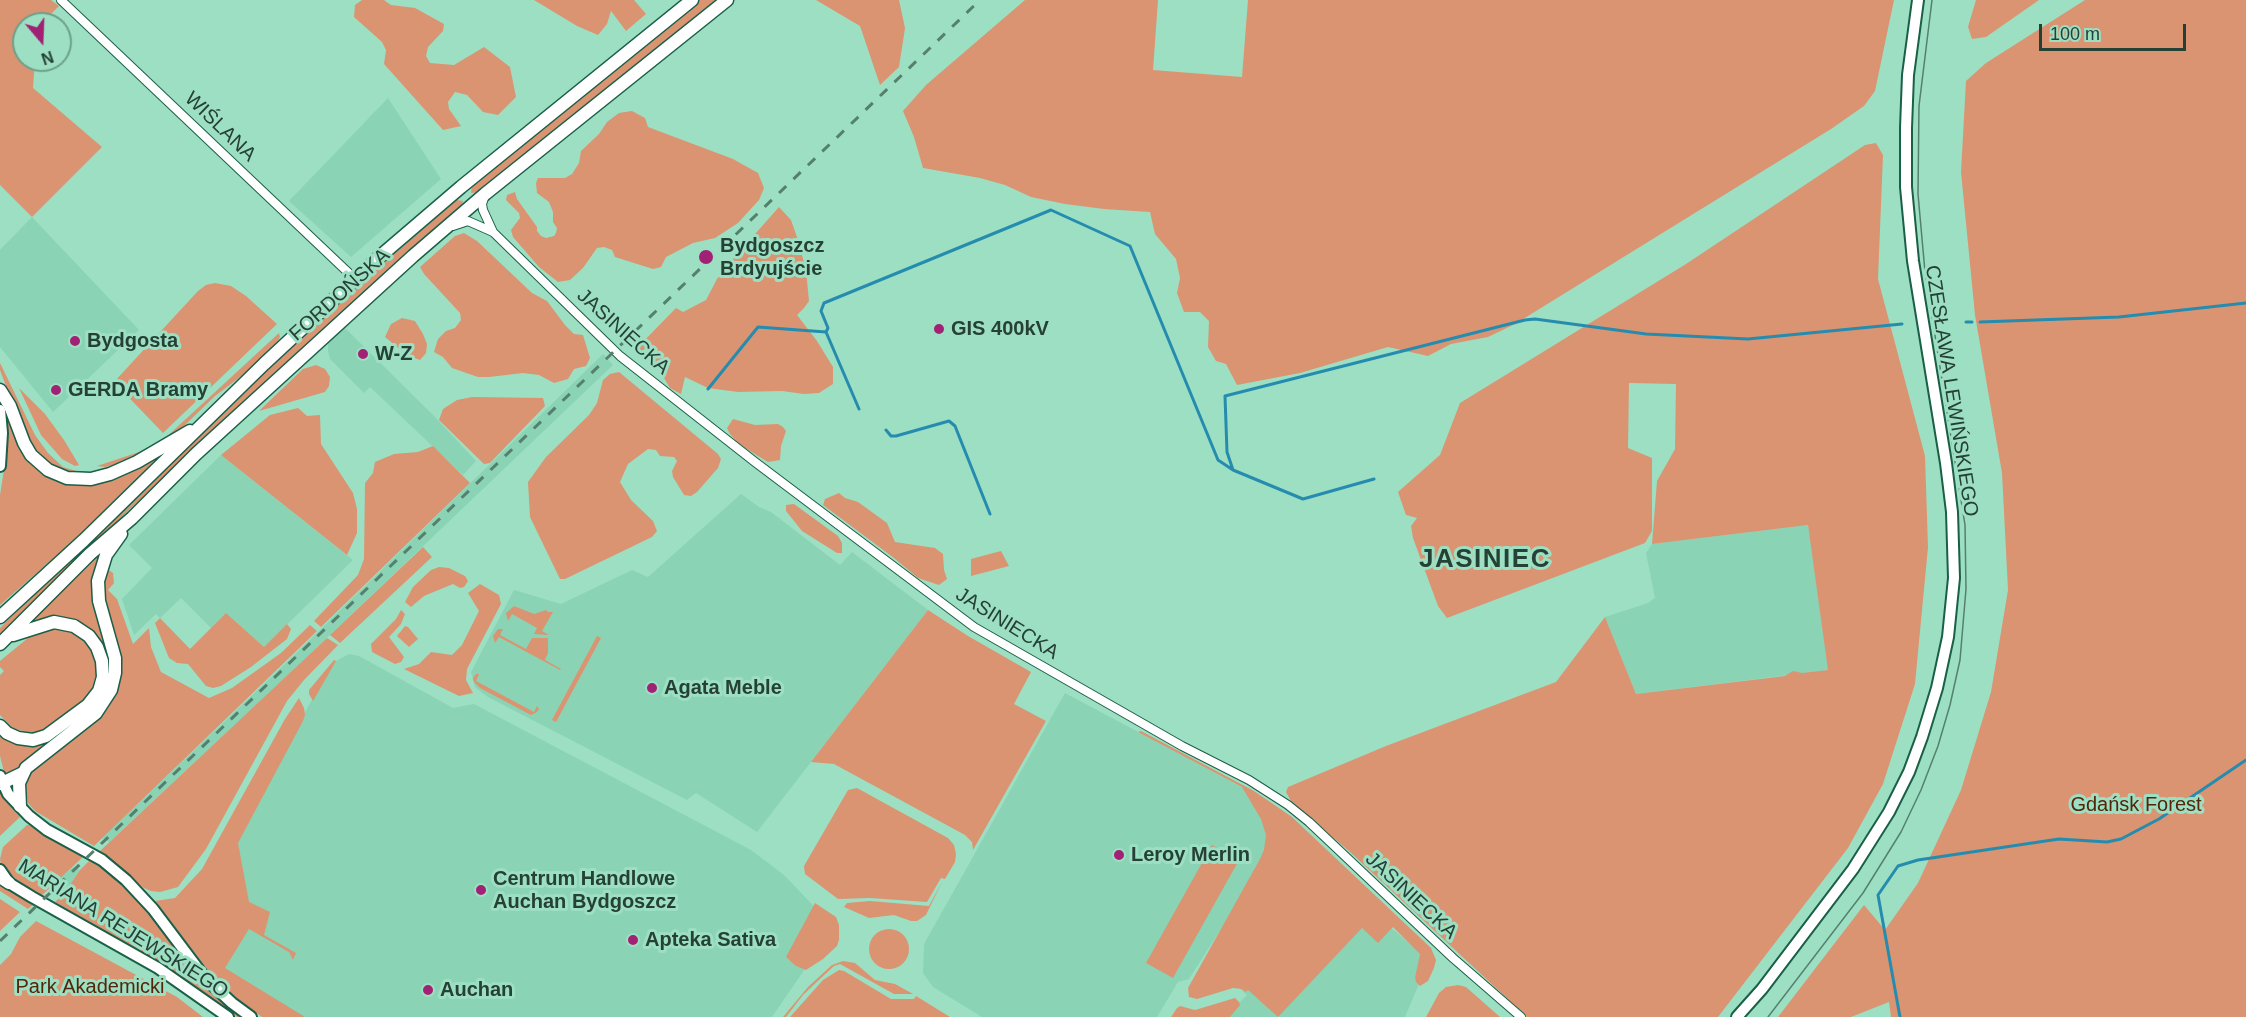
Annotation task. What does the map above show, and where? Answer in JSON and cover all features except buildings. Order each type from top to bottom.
[{"type":"main road","name":"FORDOŃSKA","points":[[0,617],[84,540],[355,279],[461,187],[692,0]]},
{"type":"main road","name":"FORDOŃSKA","points":[[3,641],[90,554],[132,518],[260,394],[440,233],[485,194],[727,0]]},
{"type":"main road","points":[[0,390],[10,406],[31,455],[48,470],[75,479],[91,479],[124,468],[201,425]]},
{"type":"main road","points":[[20,806],[19,783],[30,764],[91,717],[109,695],[114,680],[115,663],[99,601],[98,581],[106,555],[132,518]]},
{"type":"main road","points":[[0,726],[13,736],[26,740],[40,739],[53,733],[93,700],[102,684],[104,672],[101,656],[93,641],[85,633],[68,624],[48,623],[3,641]]},
{"type":"main road","points":[[1,781],[23,773]]},
{"type":"street","name":"WIŚLANA","points":[[61,0],[355,279]]},
{"type":"street","name":"CZESŁAWA LEWIŃSKIEGO","points":[[1744,1017],[1762,989],[1853,869],[1895,800],[1916,754],[1932,706],[1948,637],[1954,571],[1952,512],[1914,269],[1906,188],[1908,75],[1918,0]]},
{"type":"street","name":"JASINIECKA","points":[[485,194],[483,210],[493,232]]},
{"type":"street","name":"JASINIECKA","points":[[440,233],[468,221],[493,232],[620,356],[747,456],[974,627],[1182,746],[1249,780],[1293,809],[1453,958],[1521,1017]]},
{"type":"street","points":[[0,410],[2,433],[0,466]]},
{"type":"street","name":"MARIANA REJEWSKIEGO","points":[[1,781],[8,794],[37,823],[102,860],[126,880],[153,909],[205,978],[251,1017]]},
{"type":"street","name":"MARIANA REJEWSKIEGO","points":[[0,870],[5,880],[158,968],[228,1017]]},
{"type":"street","name":"CZESŁAWA LEWIŃSKIEGO","points":[[1737,1017],[1762,989]]},
{"type":"shaded area","points":[[388,98],[441,179],[351,257],[289,201]]},
{"type":"shaded area","name":"Bydgosta","points":[[32,217],[139,330],[53,412],[0,347],[0,250]]},
{"type":"shaded area","points":[[344,327],[476,461],[463,475],[370,387],[364,393],[330,359],[328,343]]},
{"type":"shaded area","points":[[603,354],[613,365],[109,842],[102,838],[284,665]]},
{"type":"shaded area","points":[[221,455],[353,560],[264,647],[226,613],[211,628],[181,598],[160,618],[156,614],[134,635],[122,599],[152,568],[129,545]]},
{"type":"shaded area","points":[[741,494],[759,507],[771,512],[840,565],[852,552],[928,610],[757,832],[696,793],[687,800],[488,697],[475,687],[471,672],[514,590],[561,604],[632,570],[648,577]]},
{"type":"shaded area","points":[[1808,525],[1829,670],[1636,694],[1605,617],[1648,603],[1655,598],[1646,553],[1652,544]]},
{"type":"shaded area","name":"Centrum Handlowe Auchan Bydgoszcz","points":[[349,654],[359,656],[453,708],[474,704],[751,850],[784,875],[826,919],[811,960],[772,1017],[295,1017],[220,970],[232,838],[334,662]]},
{"type":"shaded area","name":"Leroy Merlin","points":[[1065,693],[1247,790],[1375,914],[1429,960],[1405,1017],[1225,1017],[1247,995],[1210,962],[1265,860],[1189,979],[1178,982],[1157,1017],[982,1017],[933,987],[923,973],[924,944]]},
{"type":"shaded area","points":[[73,867],[80,870],[65,892],[55,882]]},
{"type":"green space","points":[[0,0],[51,0],[59,6],[53,12],[12,12],[12,72],[34,72],[33,88],[102,147],[32,217],[0,185]]},
{"type":"green space","points":[[362,0],[384,0],[391,5],[415,8],[444,24],[443,31],[428,47],[426,56],[430,63],[454,65],[484,47],[510,67],[516,97],[498,115],[483,112],[467,95],[455,92],[448,102],[449,109],[461,126],[443,130],[384,64],[386,50],[382,42],[354,17],[355,5]]},
{"type":"green space","points":[[534,0],[634,0],[646,14],[626,31],[611,11],[607,24],[598,35],[577,26]]},
{"type":"green space","points":[[699,0],[716,0],[479,192],[471,193],[472,184]]},
{"type":"green space","points":[[816,0],[899,0],[905,28],[899,67],[880,85],[860,26]]},
{"type":"green space","points":[[1025,0],[1158,0],[1153,70],[1242,77],[1248,0],[1894,0],[1875,91],[1864,106],[1831,129],[1515,324],[1488,337],[1451,344],[1428,356],[1388,347],[1300,373],[1237,385],[1226,364],[1216,361],[1208,347],[1209,321],[1200,312],[1184,312],[1177,293],[1180,278],[1176,259],[1155,234],[1150,212],[1065,204],[1031,197],[1005,185],[980,178],[923,168],[903,111],[926,85]]},
{"type":"green space","points":[[1976,0],[2039,0],[1986,37],[1972,39],[1968,27]]},
{"type":"green space","name":"Gdańsk Forest","points":[[2085,0],[2246,0],[2246,1017],[1891,1017],[1889,1002],[1851,1017],[1778,1017],[1864,905],[1885,930],[1918,883],[1961,790],[1991,692],[2008,590],[2002,473],[1975,315],[1961,172],[1966,81],[1986,63]]},
{"type":"green space","points":[[632,111],[645,118],[648,127],[733,159],[758,173],[764,188],[759,200],[738,223],[715,238],[693,243],[666,257],[661,267],[653,269],[615,257],[612,250],[604,247],[597,248],[583,268],[570,280],[558,282],[539,267],[513,237],[511,230],[520,218],[519,213],[506,200],[507,195],[515,192],[517,199],[541,236],[546,238],[554,236],[557,228],[553,222],[553,212],[549,202],[537,193],[538,178],[565,178],[572,174],[579,163],[581,151],[599,134],[607,122],[619,113]]},
{"type":"green space","points":[[1876,143],[1883,155],[1878,279],[1925,456],[1928,547],[1915,684],[1883,784],[1848,848],[1718,1017],[1527,1017],[1349,851],[1292,803],[1286,792],[1288,787],[1386,746],[1556,682],[1605,617],[1636,694],[1785,676],[1793,671],[1802,673],[1828,670],[1808,525],[1652,544],[1657,481],[1675,449],[1676,384],[1629,383],[1628,448],[1652,458],[1652,531],[1645,543],[1447,618],[1438,606],[1413,538],[1411,526],[1417,518],[1406,515],[1398,492],[1440,455],[1460,403],[1686,264],[1865,145]]},
{"type":"green space","points":[[457,200],[463,201],[461,208],[247,399],[82,554],[0,636],[0,628],[262,374],[342,299]]},
{"type":"green space","points":[[779,207],[791,220],[806,270],[809,301],[797,315],[833,367],[833,384],[819,393],[738,392],[708,388],[685,377],[681,394],[670,388],[657,366],[637,348],[676,308],[683,312],[706,300],[717,279]]},
{"type":"green space","points":[[464,233],[477,241],[532,293],[547,301],[574,334],[583,335],[590,358],[586,366],[574,369],[568,379],[554,383],[539,375],[523,373],[478,377],[452,368],[443,357],[434,352],[438,339],[446,331],[455,328],[461,320],[460,313],[420,267],[455,236]]},
{"type":"green space","points":[[215,283],[231,286],[246,296],[277,324],[163,433],[114,382],[198,291],[206,285]]},
{"type":"green space","points":[[402,318],[415,321],[423,334],[427,344],[426,353],[420,360],[407,355],[385,337],[391,324]]},
{"type":"green space","points":[[279,333],[280,337],[274,347],[162,443],[116,464],[106,467],[97,466],[139,452],[162,441]]},
{"type":"green space","points":[[0,363],[35,435],[48,453],[63,467],[94,475],[66,474],[39,458],[22,429],[0,370]]},
{"type":"green space","points":[[316,365],[325,369],[330,377],[329,386],[325,392],[259,411],[303,369]]},
{"type":"green space","points":[[619,372],[718,454],[721,459],[718,468],[691,496],[684,495],[673,477],[672,471],[677,461],[674,457],[660,456],[656,450],[648,449],[628,464],[620,482],[631,500],[653,521],[657,531],[652,537],[565,579],[560,579],[530,517],[528,482],[546,457],[589,415],[597,403],[603,380],[610,374]]},
{"type":"green space","points":[[19,388],[45,414],[79,465],[75,466],[62,459],[41,435]]},
{"type":"green space","points":[[472,397],[543,398],[545,406],[490,463],[484,464],[439,420],[443,409],[457,400]]},
{"type":"green space","points":[[7,408],[30,460],[84,483],[175,443],[80,535],[0,605],[0,495],[8,444]]},
{"type":"green space","points":[[298,408],[307,416],[320,415],[321,444],[353,493],[357,509],[357,533],[347,555],[221,455],[270,415]]},
{"type":"green space","points":[[733,419],[755,425],[778,424],[783,427],[786,431],[781,446],[780,460],[768,462],[740,445],[727,428]]},
{"type":"green space","points":[[433,446],[470,483],[321,627],[314,621],[358,575],[364,559],[365,483],[373,473],[375,462],[394,454],[418,452]]},
{"type":"green space","points":[[839,493],[845,498],[858,502],[887,523],[895,542],[935,548],[943,554],[947,579],[939,585],[918,578],[823,505],[825,499]]},
{"type":"green space","points":[[794,504],[838,536],[842,543],[842,553],[837,553],[802,531],[786,511],[786,505]]},
{"type":"green space","points":[[423,547],[432,557],[340,643],[330,635]]},
{"type":"green space","points":[[1001,551],[1009,566],[971,576],[971,559]]},
{"type":"green space","points":[[102,553],[96,568],[111,662],[108,684],[98,638],[91,630],[81,624],[50,618],[31,622]]},
{"type":"green space","points":[[439,567],[449,568],[465,576],[468,581],[464,587],[460,588],[453,584],[424,596],[411,607],[405,602],[413,587],[431,570]]},
{"type":"green space","points":[[106,568],[113,573],[114,583],[108,590],[117,599],[133,644],[149,628],[151,647],[161,672],[209,698],[232,688],[281,653],[310,625],[317,631],[94,846],[35,811],[28,803],[25,787],[31,773],[94,724],[108,708],[118,689],[122,671],[121,658],[106,600],[103,577]]},
{"type":"green space","points":[[480,584],[499,595],[501,604],[467,669],[466,680],[473,693],[459,696],[404,669],[419,664],[431,652],[452,655],[462,645],[479,611],[468,593]]},
{"type":"green space","points":[[514,606],[534,614],[546,610],[553,612],[542,631],[549,635],[534,634],[537,628],[512,614],[508,621],[506,613]]},
{"type":"green space","points":[[401,610],[405,614],[401,624],[389,637],[404,657],[401,662],[395,664],[372,652],[371,644],[396,619]]},
{"type":"green space","points":[[928,610],[1031,672],[1014,704],[1046,721],[973,850],[972,842],[965,835],[834,764],[811,762]]},
{"type":"green space","points":[[226,613],[264,647],[287,624],[291,629],[287,639],[251,667],[221,686],[213,688],[206,686],[188,664],[177,663],[169,658],[155,623],[160,618],[190,649]]},
{"type":"green space","points":[[56,626],[71,630],[82,637],[93,650],[97,671],[90,696],[47,730],[34,733],[13,729],[0,715],[0,675],[4,671],[0,667],[0,661],[34,633]]},
{"type":"green space","points":[[405,626],[418,639],[409,647],[397,636]]},
{"type":"green space","points":[[498,629],[503,629],[500,635],[526,649],[532,638],[548,638],[548,653],[545,660],[561,669],[499,637],[495,643],[493,636]]},
{"type":"green space","points":[[597,636],[601,638],[556,722],[552,720],[553,718]]},
{"type":"green space","points":[[327,638],[338,645],[287,701],[206,849],[178,887],[160,892],[144,888],[100,851]]},
{"type":"green space","points":[[334,660],[336,661],[313,701],[309,690]]},
{"type":"green space","points":[[479,674],[476,681],[534,712],[537,706],[539,709],[531,715],[480,688],[474,682],[473,678]]},
{"type":"green space","points":[[299,698],[304,708],[303,721],[238,843],[249,902],[270,912],[264,935],[296,953],[293,960],[289,952],[249,929],[225,968],[305,1017],[262,1017],[234,997],[213,977],[155,901],[175,898],[202,869],[285,719]]},
{"type":"green space","points":[[1141,731],[1254,791],[1292,817],[1431,948],[1436,960],[1428,981],[1420,986],[1416,982],[1420,954],[1393,927],[1378,943],[1362,928],[1278,1017],[1248,990],[1246,992],[1233,988],[1197,999],[1189,997],[1188,988],[1260,859],[1266,835],[1261,819],[1242,787],[1138,732]]},
{"type":"green space","points":[[0,734],[17,745],[45,743],[55,738],[12,774],[5,776],[0,756]]},
{"type":"green space","points":[[857,788],[948,838],[954,845],[955,862],[945,879],[941,878],[927,902],[870,898],[838,899],[805,874],[804,866],[848,790]]},
{"type":"green space","points":[[0,789],[20,817],[0,836]]},
{"type":"green space","points":[[27,825],[84,856],[41,896],[13,877],[1,865],[3,847]]},
{"type":"green space","points":[[1212,845],[1239,860],[1173,978],[1146,963]]},
{"type":"green space","points":[[91,859],[123,885],[197,976],[217,997],[242,1017],[237,1017],[160,963],[55,902]]},
{"type":"green space","points":[[942,882],[926,915],[917,921],[894,915],[869,918],[844,907],[847,903],[870,901],[929,906]]},
{"type":"green space","points":[[0,883],[34,904],[28,909],[0,891]]},
{"type":"green space","points":[[0,899],[20,912],[0,931]]},
{"type":"green space","points":[[815,903],[836,917],[839,925],[839,940],[837,946],[823,959],[806,970],[796,966],[786,957]]},
{"type":"green space","name":"Park Akademicki","points":[[36,921],[177,997],[203,1017],[0,1017],[0,965],[11,954],[20,937]]},
{"type":"green space","points":[[889,929],[897,930],[903,935],[908,941],[908,957],[903,963],[897,968],[889,969],[881,968],[875,963],[870,957],[869,949],[870,941],[875,935],[881,930]]},
{"type":"green space","points":[[843,961],[855,963],[875,980],[895,984],[913,994],[894,994],[840,964],[834,966],[822,977],[803,995],[786,1017],[783,1017],[808,987],[832,965]]},
{"type":"green space","points":[[839,970],[891,999],[914,999],[916,996],[950,1017],[790,1017],[823,980]]},
{"type":"green space","points":[[1458,985],[1466,987],[1500,1017],[1426,1017],[1439,993],[1446,987]]},
{"type":"green space","points":[[1235,998],[1240,1005],[1230,1017],[1171,1017],[1180,1006],[1195,1010]]},
{"type":"waterway","points":[[708,389],[758,327],[826,332],[828,328],[821,311],[824,303],[1051,210],[1130,246],[1218,460],[1233,470],[1303,499],[1374,479]]},
{"type":"waterway","points":[[1980,322],[2119,317],[2246,303]]},
{"type":"waterway","points":[[1233,470],[1227,452],[1225,396],[1525,320],[1535,319],[1646,334],[1748,339],[1902,324]]},
{"type":"waterway","points":[[1966,322],[1972,322]]},
{"type":"waterway","points":[[826,332],[859,409]]},
{"type":"waterway","points":[[886,430],[891,436],[896,436],[949,421],[955,426],[990,514]]},
{"type":"waterway","points":[[1900,1017],[1878,895],[1898,866],[1918,860],[2059,839],[2107,842],[2121,839],[2159,819],[2246,760]]},
{"type":"tram line","points":[[1768,1017],[1863,893],[1901,832],[1938,746],[1960,660],[1966,589],[1965,525],[1925,272],[1918,194],[1919,106],[1932,0]]},
{"type":"railway","points":[[0,941],[980,0]]},
{"type":"place","name":"Bydgoszcz Brdyujście","points":[[706,257]]},
{"type":"place","name":"GIS 400kV","points":[[939,329]]},
{"type":"place","name":"Bydgosta","points":[[75,341]]},
{"type":"place","name":"W-Z","points":[[363,354]]},
{"type":"place","name":"GERDA Bramy","points":[[56,390]]},
{"type":"place","name":"Agata Meble","points":[[652,688]]},
{"type":"place","name":"Leroy Merlin","points":[[1119,855]]},
{"type":"place","name":"Centrum Handlowe Auchan Bydgoszcz","points":[[481,890]]},
{"type":"place","name":"Apteka Sativa","points":[[633,940]]},
{"type":"place","name":"Auchan","points":[[428,990]]},
{"type":"district","name":"JASINIEC","points":[[1485,560]]}]
